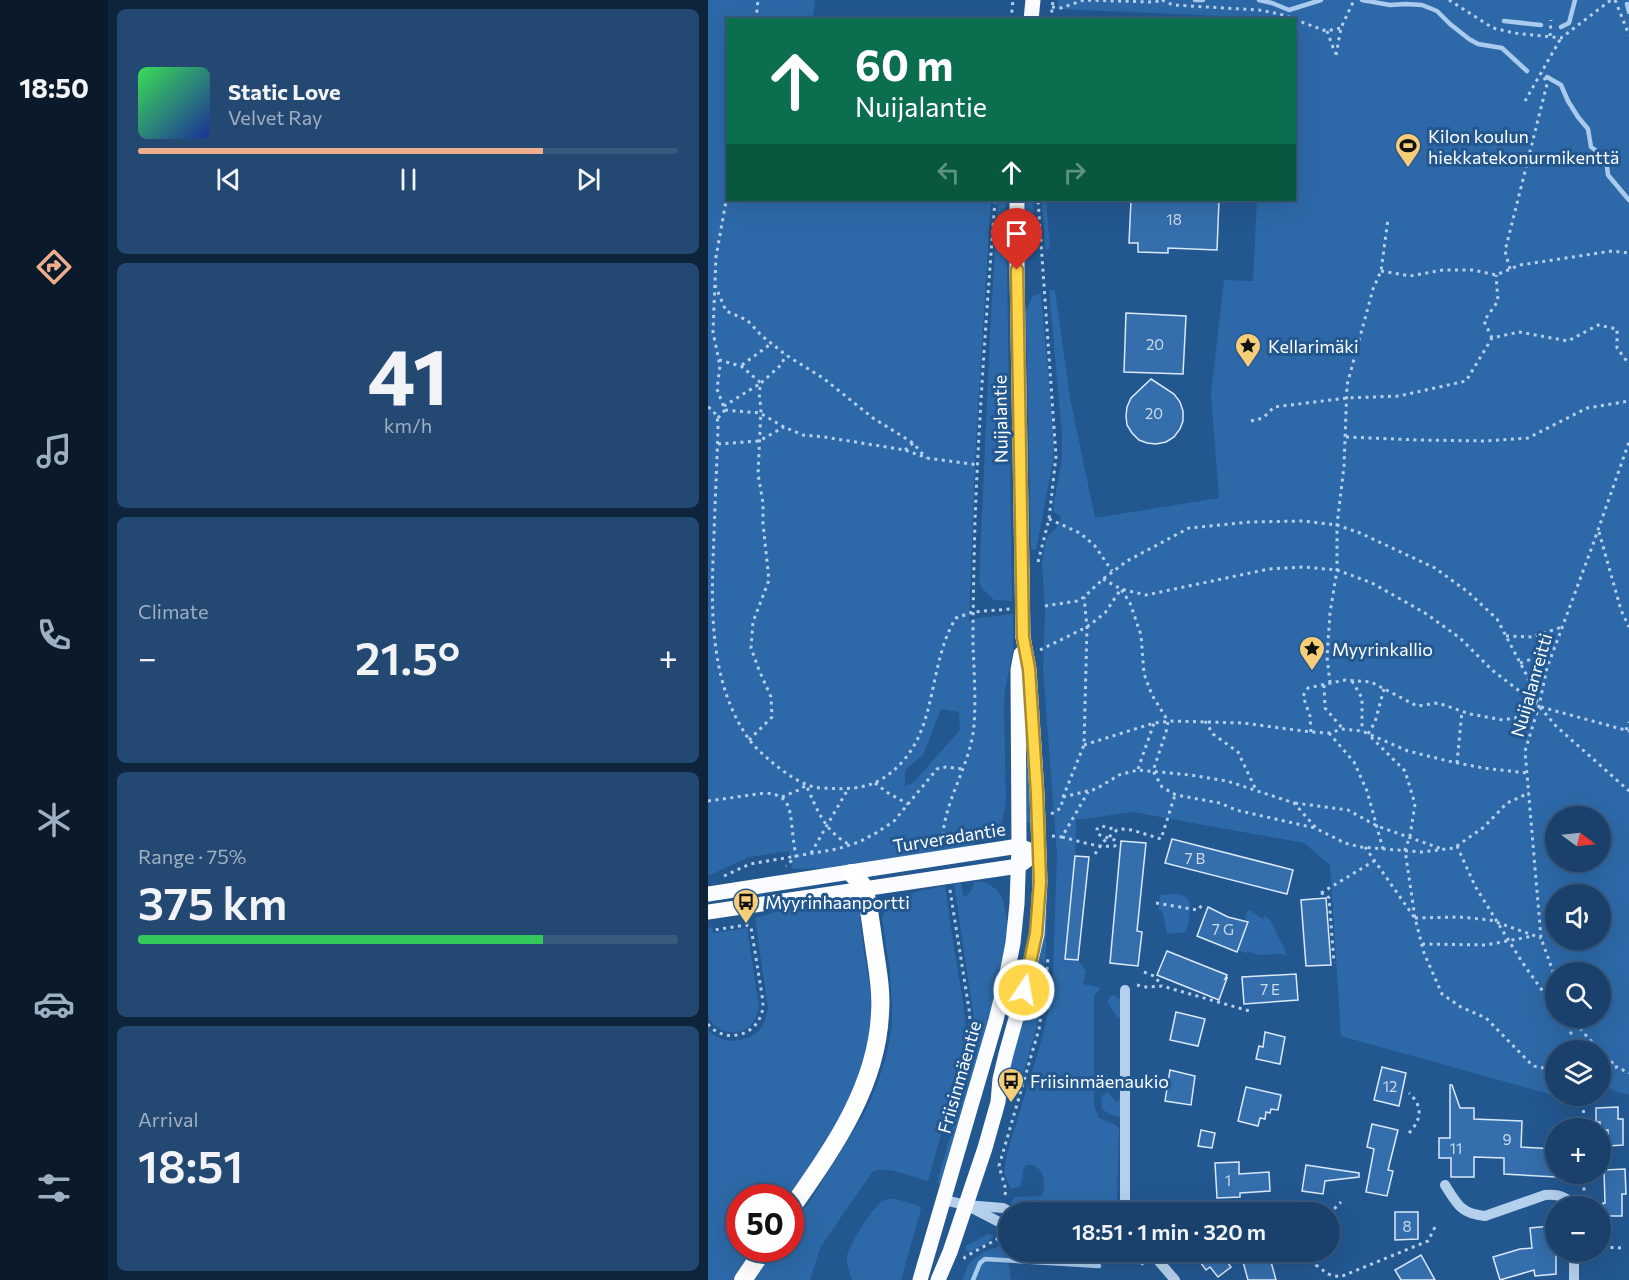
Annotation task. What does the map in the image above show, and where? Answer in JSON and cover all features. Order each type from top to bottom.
[{"type":"highway","points":[[804,1190],[850,1118],[866,1081],[879,1032],[880,988],[864,888],[851,873]]},
{"type":"highway","points":[[743,1280],[755,1262]]},
{"type":"main road","points":[[1031,18],[1033,0]]},
{"type":"main road","name":"Nuijalantie","points":[[1017,201],[1023,637],[1018,670],[1019,846]]},
{"type":"main road","name":"Nuijalantie","points":[[1023,637],[1029,669],[1039,852]]},
{"type":"main road","name":"Turveradantie","points":[[708,894],[1019,846],[1039,852]]},
{"type":"main road","name":"Friisinmäentie","points":[[920,1280],[1006,979],[1017,904],[1019,846]]},
{"type":"main road","points":[[938,1280],[966,1205],[998,1102],[1000,1079],[1024,990],[1036,934],[1040,882],[1039,852]]},
{"type":"main road","name":"Turveradantie","points":[[708,912],[1018,866],[1039,852]]},
{"type":"street","points":[[1125,1202],[1128,985]]},
{"type":"street","points":[[1445,1185],[1458,1206],[1475,1215],[1496,1212],[1545,1195],[1558,1196]]},
{"type":"street","points":[[944,1200],[966,1205],[998,1208]]},
{"type":"street","points":[[966,1205],[998,1221]]},
{"type":"street","points":[[1159,1262],[1175,1280]]},
{"type":"street","points":[[1574,1262],[1574,1280]]},
{"type":"path","points":[[756,18],[758,0]]},
{"type":"path","points":[[1011,18],[1013,0]]},
{"type":"path","points":[[1051,18],[1053,0]]},
{"type":"path","points":[[1052,7],[1061,8],[1084,0],[1163,1],[1173,5],[1259,10],[1291,18]]},
{"type":"path","points":[[1326,31],[1336,55],[1341,28],[1354,0]]},
{"type":"path","points":[[1449,0],[1493,28],[1514,33],[1561,38]]},
{"type":"path","points":[[1525,101],[1561,38],[1613,0],[1629,35]]},
{"type":"path","points":[[1296,20],[1326,31],[1341,28]]},
{"type":"path","points":[[1550,36],[1551,20]]},
{"type":"path","points":[[1510,269],[1505,251],[1547,84],[1542,73]]},
{"type":"path","points":[[725,408],[717,389],[720,366],[713,332],[716,257],[726,201]]},
{"type":"path","points":[[944,848],[943,833],[948,811],[972,746],[974,725],[973,612],[978,465],[995,201]]},
{"type":"path","points":[[1038,201],[1056,456],[1049,519],[1038,562]]},
{"type":"path","points":[[1330,683],[1327,657],[1330,614],[1337,570],[1337,525],[1342,494],[1347,385],[1373,289],[1381,271],[1388,219]]},
{"type":"path","points":[[1381,271],[1410,276],[1443,270],[1473,270],[1496,275],[1520,265],[1612,251],[1629,253]]},
{"type":"path","points":[[1492,338],[1484,321],[1498,301],[1496,275]]},
{"type":"path","points":[[716,285],[726,311],[747,320],[762,336],[786,355],[823,378],[873,418],[913,443],[927,458]]},
{"type":"path","points":[[1251,421],[1263,418],[1274,407],[1347,398],[1400,396],[1466,381],[1492,338],[1519,332],[1568,341],[1598,325],[1617,329],[1617,348],[1629,364]]},
{"type":"path","points":[[741,366],[772,343]]},
{"type":"path","points":[[718,418],[725,408],[761,383],[781,365],[786,355]]},
{"type":"path","points":[[719,360],[741,366],[761,383]]},
{"type":"path","points":[[749,740],[772,717],[771,697],[751,648],[753,622],[770,580],[758,474],[761,383]]},
{"type":"path","points":[[1346,436],[1486,441],[1528,438],[1587,408],[1629,401]]},
{"type":"path","points":[[708,407],[718,418],[712,583],[718,668],[727,697],[749,740],[782,771],[817,788],[864,788],[885,778],[903,762],[915,746],[928,710],[950,626],[956,618],[973,612],[1013,608]]},
{"type":"path","points":[[725,408],[760,413],[803,435],[824,436],[904,450],[927,458],[978,465]]},
{"type":"path","points":[[718,444],[759,441],[784,427]]},
{"type":"path","name":"Nuijalanreitti","points":[[1550,962],[1542,938],[1525,751],[1539,706],[1547,668],[1629,442]]},
{"type":"path","points":[[904,450],[913,443]]},
{"type":"path","points":[[1049,519],[1080,533],[1095,546],[1112,571]]},
{"type":"path","points":[[1045,606],[1077,601],[1127,561],[1189,528],[1250,522],[1303,521],[1337,525],[1360,533],[1435,568],[1468,592],[1497,619],[1539,706],[1628,731],[1629,722]]},
{"type":"path","points":[[1598,530],[1629,627]]},
{"type":"path","points":[[1103,579],[1121,589],[1146,595],[1269,569],[1303,567],[1337,570],[1372,583],[1425,613],[1460,638],[1492,670],[1539,706],[1556,726],[1629,791]]},
{"type":"path","points":[[1038,651],[1088,627],[1105,613],[1121,589]]},
{"type":"path","points":[[1121,589],[1130,603],[1141,635],[1144,674],[1152,695],[1168,721],[1153,771],[1162,787],[1176,795],[1220,803],[1236,810],[1317,829],[1345,843],[1422,852],[1454,848],[1484,827],[1507,803],[1529,792]]},
{"type":"path","points":[[1050,815],[1060,808],[1084,745],[1088,627],[1084,597]]},
{"type":"path","points":[[1506,636],[1532,637],[1562,627]]},
{"type":"path","points":[[1520,663],[1554,649]]},
{"type":"path","points":[[1311,732],[1310,716],[1303,696],[1308,688],[1345,680],[1371,682],[1417,706],[1438,703],[1503,720],[1536,714]]},
{"type":"path","points":[[1352,681],[1362,698],[1362,731]]},
{"type":"path","points":[[1324,684],[1325,708],[1343,729]]},
{"type":"path","points":[[1368,734],[1375,722],[1384,689]]},
{"type":"path","points":[[1457,763],[1462,711]]},
{"type":"path","points":[[1084,745],[1154,723],[1168,721],[1253,724],[1329,733],[1343,729],[1362,731],[1408,751],[1457,763],[1527,773]]},
{"type":"path","points":[[1205,721],[1213,734],[1238,752],[1256,790]]},
{"type":"path","points":[[1138,770],[1154,723]]},
{"type":"path","points":[[1329,733],[1354,762],[1367,791],[1383,849]]},
{"type":"path","points":[[1368,734],[1405,771],[1415,804],[1410,837],[1405,850],[1424,953],[1442,994],[1461,1007],[1486,1018],[1533,1066],[1545,1068]]},
{"type":"path","points":[[723,876],[750,864],[850,845],[876,833],[894,820],[937,770],[946,767],[964,769]]},
{"type":"path","points":[[1063,797],[1089,790],[1119,775],[1138,770],[1191,775],[1227,781],[1294,802],[1348,810],[1377,826],[1444,849]]},
{"type":"path","points":[[875,783],[908,804]]},
{"type":"path","points":[[782,797],[807,785]]},
{"type":"path","points":[[807,785],[826,827],[838,839],[850,845]]},
{"type":"path","points":[[811,854],[848,789]]},
{"type":"path","points":[[1062,837],[1089,790]]},
{"type":"path","points":[[708,801],[765,793],[773,793],[782,797],[790,810],[795,856],[786,867]]},
{"type":"path","points":[[1050,836],[1100,846],[1115,846],[1116,841],[1097,833],[1098,828],[1106,827],[1132,830],[1161,838],[1176,795]]},
{"type":"path","points":[[1294,802],[1317,829]]},
{"type":"path","points":[[1095,854],[1100,846],[1118,830]]},
{"type":"path","points":[[1457,846],[1475,886],[1545,994]]},
{"type":"path","points":[[1365,847],[1416,918]]},
{"type":"path","points":[[1334,963],[1329,898],[1321,893],[1374,861]]},
{"type":"path","points":[[750,864],[754,868]]},
{"type":"path","points":[[949,886],[969,1009],[971,1033],[969,1055]]},
{"type":"path","points":[[1156,903],[1198,910],[1202,905]]},
{"type":"path","points":[[1416,918],[1459,917],[1491,920],[1542,938]]},
{"type":"path","points":[[708,1024],[712,1029],[729,1036],[749,1032],[756,1024],[763,1006],[751,927],[746,925],[714,930]]},
{"type":"path","points":[[1422,944],[1486,945],[1536,936]]},
{"type":"path","points":[[1144,972],[1154,976],[1162,986]]},
{"type":"path","points":[[1128,985],[1162,986],[1253,1012]]},
{"type":"path","points":[[1578,1028],[1590,1040]]},
{"type":"path","points":[[1611,1061],[1629,1073]]},
{"type":"path","points":[[1611,1068],[1617,1067]]},
{"type":"path","points":[[1409,1093],[1416,1101],[1419,1119],[1409,1133]]},
{"type":"path","points":[[1316,1262],[1316,1265],[1328,1275],[1340,1277],[1428,1240],[1435,1227]]},
{"type":"path","points":[[1611,1247],[1621,1248]]},
{"type":"path","points":[[1140,1262],[1148,1268]]},
{"type":"shaded area","points":[[708,0],[815,0],[813,18],[726,18],[726,201],[991,201],[976,442],[969,621],[1013,614],[1013,649],[1004,706],[1006,803],[1001,825],[996,833],[971,846],[846,868],[792,869],[789,851],[749,857],[708,876]],"holes":[[[941,709],[959,712],[960,730],[914,782],[905,786],[905,770],[923,755]]]},
{"type":"shaded area","points":[[1058,0],[1629,0],[1629,1095],[1611,1089],[1611,1040],[1545,1040],[1545,1093],[1341,1036],[1330,865],[1304,843],[1133,812],[1076,820],[1075,856],[1065,959],[1078,960],[1086,971],[1083,984],[1101,988],[1094,995],[1094,1106],[1099,1118],[1116,1125],[1119,1129],[1117,1202],[1012,1202],[1014,1197],[1042,1196],[1043,1191],[1044,1180],[1040,1170],[1032,1165],[1026,1165],[1019,1187],[1011,1189],[1004,1172],[1007,1154],[1041,1042],[1049,1008],[1053,974],[1057,854],[1043,670],[1045,610],[1042,563],[1046,540],[1056,529],[1061,517],[1054,512],[1053,508],[1062,458],[1062,436],[1049,290],[1055,290],[1070,398],[1095,518],[1219,498],[1211,394],[1224,280],[1253,281],[1257,201],[1296,201],[1296,18],[1057,9]]},
{"type":"shaded area","points":[[998,201],[1006,201],[1012,601],[994,600],[982,588],[979,581]]},
{"type":"shaded area","points":[[1026,201],[1033,201],[1036,250],[1024,243]]},
{"type":"shaded area","points":[[1042,201],[1046,201],[1050,249],[1045,249]]},
{"type":"shaded area","points":[[1041,293],[1054,439],[1053,462],[1036,550],[1031,549],[1026,310],[1033,296]]},
{"type":"shaded area","points":[[1031,764],[1033,799],[1030,823],[1025,823],[1024,765]]},
{"type":"shaded area","points":[[980,881],[997,890],[1003,899],[1009,930],[1002,980],[943,1182],[938,1184],[976,1040],[954,884],[961,883],[963,897],[971,891],[974,882]]},
{"type":"shaded area","points":[[945,886],[966,1025],[966,1045],[928,1181],[893,1171],[873,1171],[821,1246],[810,1280],[753,1280],[766,1262],[804,1262],[804,1208],[864,1114],[877,1085],[887,1053],[892,1025],[892,1006],[890,972],[882,918],[891,903],[923,890]]},
{"type":"shaded area","points":[[1179,894],[1186,897],[1190,911],[1186,932],[1167,934],[1162,910],[1159,910],[1160,895]]},
{"type":"shaded area","points":[[850,898],[858,904],[871,1005],[864,1058],[846,1107],[799,1184],[726,1184],[726,1262],[745,1262],[733,1280],[708,1280],[708,1030],[720,1038],[735,1041],[756,1033],[764,1024],[768,1009],[755,918],[786,909]]},
{"type":"shaded area","points":[[1043,908],[1047,909],[1042,999],[1023,1074],[1011,1072],[1011,1062],[1030,998]]},
{"type":"shaded area","points":[[1247,911],[1263,919],[1264,915],[1271,921],[1287,955],[1260,955],[1238,950],[1248,923],[1245,922]]},
{"type":"shaded area","points":[[712,927],[713,933],[747,928],[759,1007],[753,1023],[740,1031],[720,1030],[708,1015],[708,928]]},
{"type":"shaded area","points":[[1114,995],[1120,999],[1120,1017],[1118,1018],[1107,1002]]},
{"type":"shaded area","points":[[1108,1092],[1116,1102],[1121,1101],[1121,1118],[1102,1109],[1101,1096]]},
{"type":"shaded area","points":[[890,1199],[919,1206],[921,1209],[901,1280],[852,1280],[847,1256],[852,1244],[877,1206],[882,1201]]},
{"type":"shaded area","points":[[988,1234],[993,1235],[989,1242],[970,1252],[965,1250],[966,1246]]},
{"type":"shaded area","points":[[998,1247],[998,1262],[1008,1262],[1011,1280],[962,1280],[969,1263],[984,1252]]},
{"type":"building","points":[[1131,201],[1219,201],[1217,250],[1168,248],[1168,253],[1138,252],[1138,243],[1129,243]]},
{"type":"building","points":[[1126,313],[1186,316],[1183,374],[1124,372]]},
{"type":"building","points":[[1151,379],[1174,394],[1183,411],[1183,421],[1174,437],[1156,444],[1139,440],[1127,425],[1126,416],[1131,398]]},
{"type":"building","points":[[1172,839],[1293,870],[1287,894],[1165,863]]},
{"type":"building","points":[[1121,841],[1146,843],[1137,931],[1142,932],[1138,966],[1110,963]]},
{"type":"building","points":[[1075,856],[1089,857],[1078,960],[1065,959]]},
{"type":"building","points":[[1326,898],[1331,965],[1306,966],[1301,900]]},
{"type":"building","points":[[1208,907],[1228,917],[1248,922],[1237,952],[1197,936]]},
{"type":"building","points":[[1167,951],[1227,975],[1219,1000],[1157,975]]},
{"type":"building","points":[[1296,974],[1298,1000],[1244,1004],[1242,977]]},
{"type":"building","points":[[1176,1012],[1205,1019],[1198,1046],[1170,1040]]},
{"type":"building","points":[[1265,1032],[1285,1037],[1280,1064],[1256,1059],[1259,1046],[1263,1047]]},
{"type":"building","points":[[1382,1067],[1406,1073],[1399,1106],[1374,1100]]},
{"type":"building","points":[[1170,1070],[1195,1076],[1191,1105],[1165,1101]]},
{"type":"building","points":[[1450,1085],[1452,1085],[1460,1108],[1474,1108],[1474,1119],[1522,1121],[1521,1147],[1545,1148],[1545,1176],[1504,1174],[1504,1158],[1474,1157],[1474,1177],[1451,1177],[1451,1158],[1439,1158],[1439,1138],[1450,1138]]},
{"type":"building","points":[[1246,1087],[1281,1095],[1278,1110],[1271,1109],[1270,1113],[1266,1112],[1265,1119],[1260,1118],[1258,1126],[1238,1121]]},
{"type":"building","points":[[1618,1107],[1618,1119],[1623,1119],[1623,1145],[1611,1146],[1611,1118],[1596,1118],[1596,1108]]},
{"type":"building","points":[[1372,1124],[1398,1130],[1388,1170],[1393,1171],[1387,1196],[1366,1192],[1374,1149],[1367,1147]]},
{"type":"building","points":[[1201,1130],[1215,1133],[1212,1148],[1198,1146]]},
{"type":"building","points":[[1239,1162],[1239,1174],[1269,1172],[1270,1191],[1240,1193],[1240,1197],[1217,1198],[1215,1163]]},
{"type":"building","points":[[1306,1165],[1359,1173],[1359,1177],[1325,1181],[1323,1194],[1302,1191]]},
{"type":"building","points":[[1625,1169],[1626,1194],[1622,1194],[1622,1216],[1611,1216],[1611,1196],[1605,1196],[1604,1184],[1611,1184],[1611,1170]]},
{"type":"building","points":[[1395,1212],[1418,1212],[1418,1239],[1395,1240]]},
{"type":"building","points":[[1545,1226],[1545,1262],[1556,1262],[1556,1274],[1535,1276],[1534,1270],[1500,1280],[1493,1257],[1532,1248],[1530,1228]]},
{"type":"building","points":[[1421,1255],[1435,1280],[1401,1280],[1395,1270]]},
{"type":"building","points":[[1200,1262],[1227,1262],[1231,1267],[1218,1277],[1210,1267],[1206,1270]]},
{"type":"building","points":[[1243,1262],[1271,1262],[1276,1280],[1248,1280]]},
{"type":"waterway","points":[[1195,0],[1203,0]]},
{"type":"waterway","points":[[1259,0],[1289,10],[1321,0]]},
{"type":"waterway","points":[[1362,0],[1390,5],[1422,5],[1437,11],[1469,39],[1478,44],[1502,48],[1527,71]]},
{"type":"waterway","points":[[1561,27],[1569,23],[1575,0]]},
{"type":"waterway","points":[[1627,4],[1629,12]]},
{"type":"waterway","points":[[1504,21],[1541,25]]},
{"type":"waterway","points":[[1547,77],[1561,85],[1568,101],[1588,129],[1591,147],[1606,158],[1608,175],[1629,200]]},
{"type":"waterway","points":[[973,1280],[980,1263],[985,1259],[1099,1266]]},
{"type":"place","name":"Kilon koulun hiekkatekonurmikenttä","points":[[1408,169]]},
{"type":"place","name":"Kellarimäki","points":[[1248,369]]},
{"type":"place","name":"Myyrinkallio","points":[[1312,672]]},
{"type":"place","name":"Myyrinhaanportti","points":[[746,925]]},
{"type":"place","name":"Friisinmäenaukio","points":[[1011,1104]]},
{"type":"route","points":[[1017,270],[1023,637],[1029,669],[1040,882],[1036,934],[1024,990]]}]
